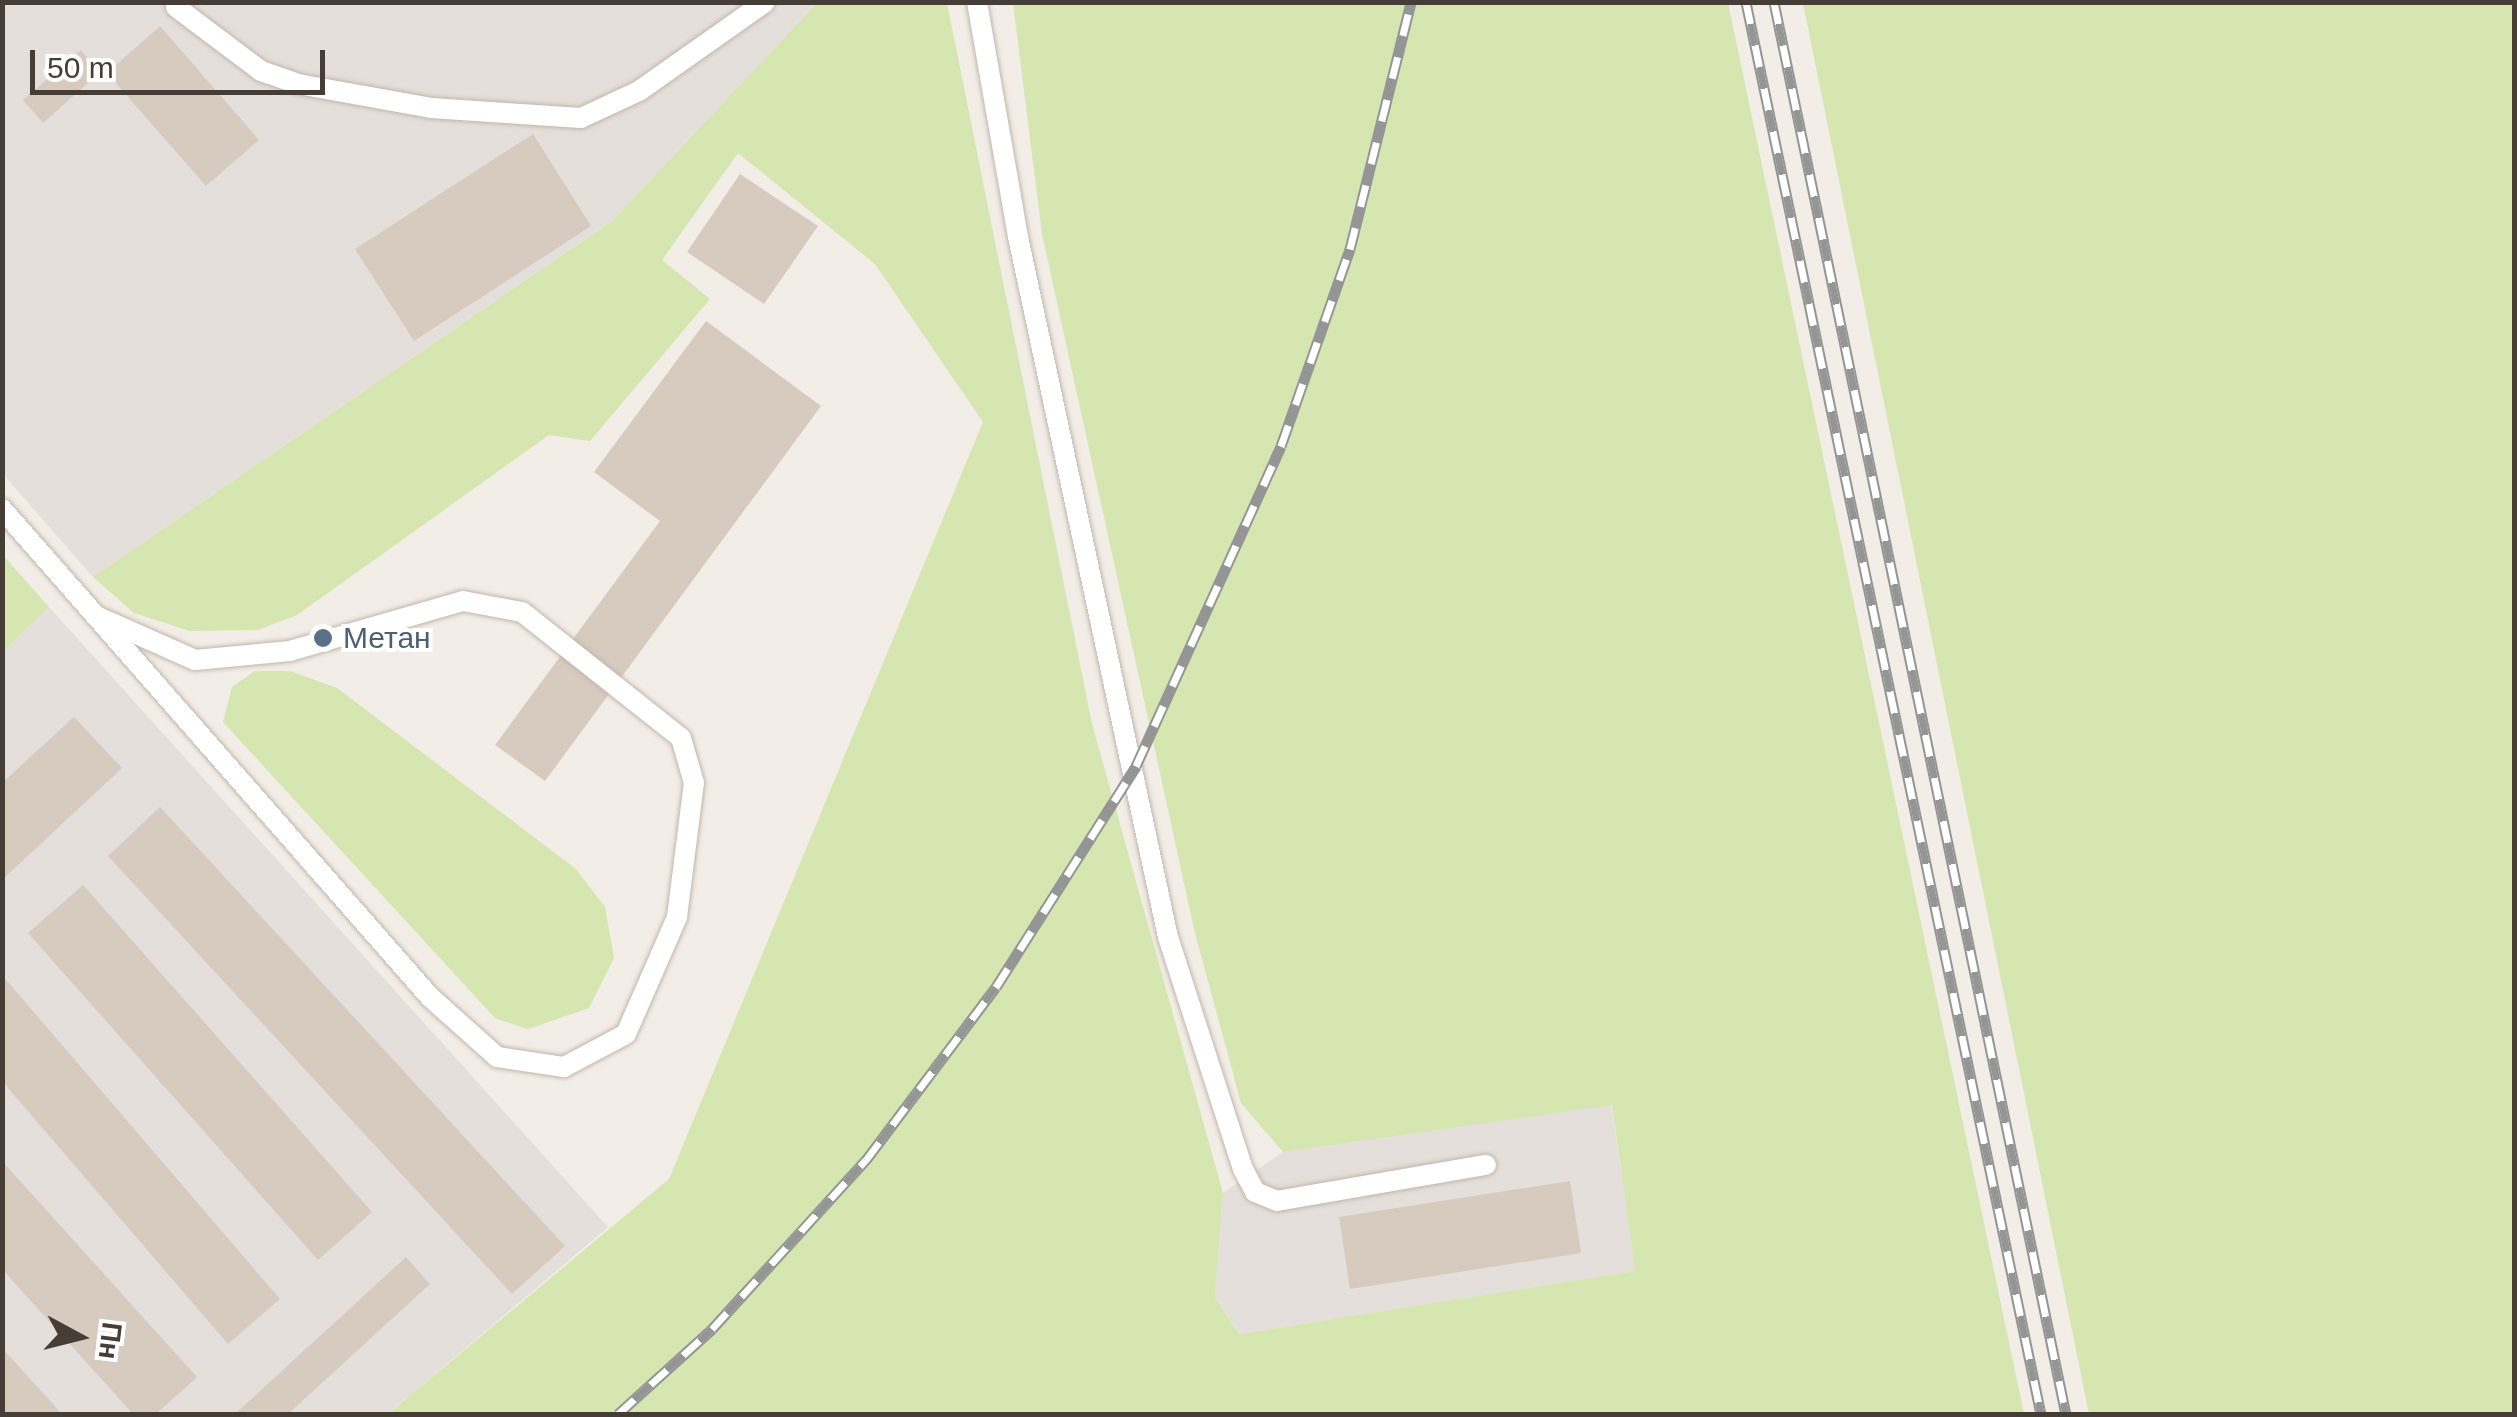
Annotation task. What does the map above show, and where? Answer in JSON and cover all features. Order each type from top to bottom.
[{"type":"lane","points":[[176,7],[261,71],[298,84],[431,108],[581,118],[639,91],[765,2]]},
{"type":"lane","points":[[977,2],[1018,236],[1168,937],[1243,1169],[1254,1192],[1277,1201],[1486,1165]]},
{"type":"lane","points":[[2,509],[430,997],[496,1057],[564,1067],[626,1034],[677,917],[694,783],[681,738],[522,612],[464,601],[290,651],[195,660],[96,616]]},
{"type":"shaded area","points":[[2,3],[818,3],[612,221],[93,577],[3,474]]},
{"type":"shaded area","points":[[49,607],[608,1227],[388,1414],[3,1414],[3,652]]},
{"type":"shaded area","points":[[1611,1104],[1636,1271],[1239,1334],[1215,1297],[1223,1193],[1283,1152]]},
{"type":"green space","points":[[818,2],[947,3],[1092,724],[1223,1193],[1215,1297],[1239,1334],[1635,1271],[1612,1105],[1283,1152],[1241,1103],[1195,933],[1042,234],[1013,3],[1728,3],[2024,1414],[388,1414],[669,1179],[983,422],[875,264],[738,153],[662,260],[710,299],[590,441],[549,435],[297,615],[258,630],[190,631],[134,613],[93,577],[612,221]]},
{"type":"green space","points":[[1803,3],[2514,3],[2514,1414],[2089,1414]]},
{"type":"green space","points":[[2,554],[49,607],[3,652],[2,652]]},
{"type":"green space","points":[[255,671],[290,671],[337,688],[576,869],[605,907],[614,958],[589,1008],[528,1029],[495,1018],[223,722],[232,687]]},
{"type":"building","points":[[160,26],[259,140],[206,186],[107,73]]},
{"type":"building","points":[[81,50],[100,72],[43,123],[23,100]]},
{"type":"building","points":[[533,134],[591,226],[414,341],[355,249]]},
{"type":"building","points":[[740,174],[818,226],[764,304],[687,252]]},
{"type":"building","points":[[706,321],[821,406],[545,781],[495,745],[660,521],[594,472]]},
{"type":"building","points":[[74,717],[122,768],[2,880],[2,783]]},
{"type":"building","points":[[160,807],[565,1246],[512,1294],[108,856]]},
{"type":"building","points":[[83,885],[372,1212],[318,1260],[28,933]]},
{"type":"building","points":[[2,975],[280,1299],[228,1344],[2,1081]]},
{"type":"building","points":[[2,1161],[197,1377],[156,1414],[133,1414],[2,1269]]},
{"type":"building","points":[[1570,1181],[1581,1253],[1350,1289],[1339,1217]]},
{"type":"building","points":[[406,1257],[430,1284],[288,1414],[235,1414]]},
{"type":"building","points":[[2,1348],[62,1414],[2,1414]]},
{"type":"railway","points":[[618,1414],[712,1329],[866,1160],[996,987],[1136,766],[1281,446],[1350,249],[1411,2]]},
{"type":"railway","points":[[1746,2],[2041,1414]]},
{"type":"railway","points":[[1774,2],[2066,1414]]},
{"type":"place","name":"Метан","points":[[323,638]]}]
